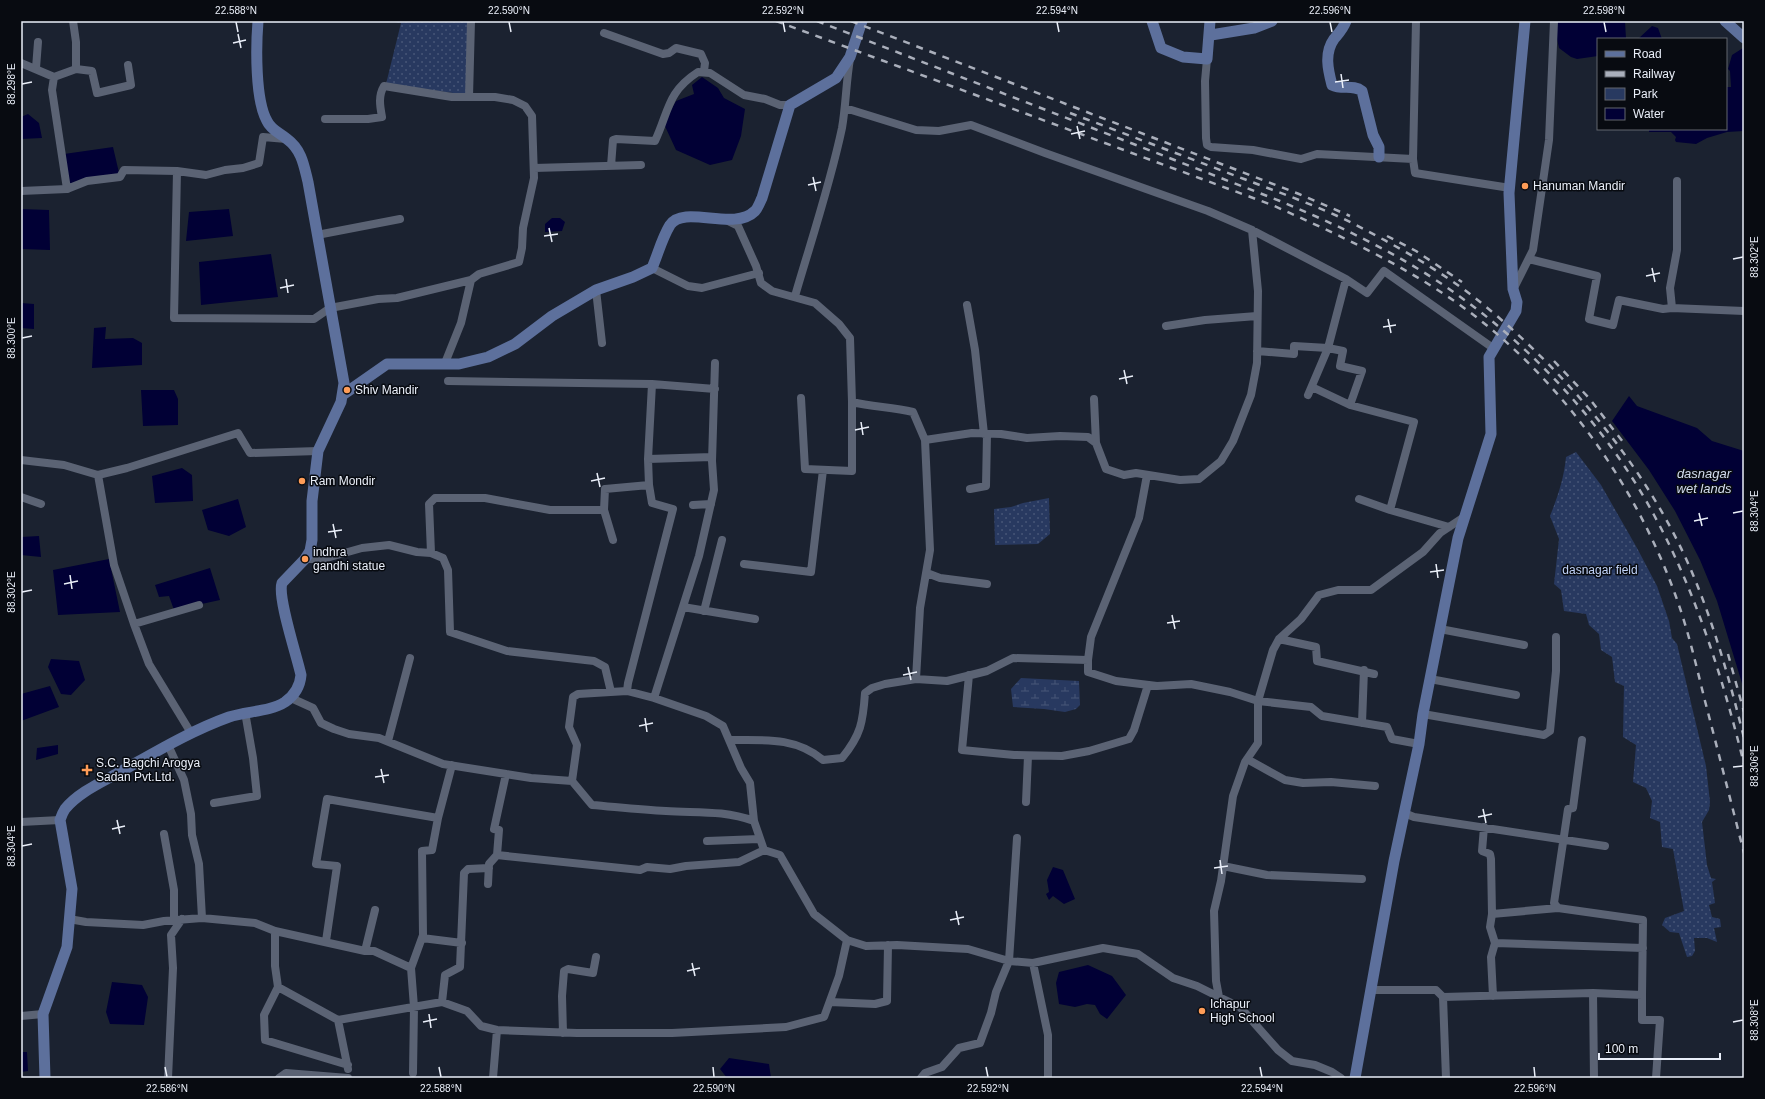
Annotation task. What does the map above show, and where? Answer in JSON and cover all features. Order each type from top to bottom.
[{"type":"street","points":[[73,21],[76,42],[76,69]]},
{"type":"street","points":[[44,1078],[43,1014],[67,947],[72,889],[60,820],[64,810],[79,797],[191,733],[245,712],[272,708],[283,704],[291,698],[300,683],[301,675],[285,614],[281,587],[282,582],[305,559],[310,550],[312,540],[312,501],[318,451],[344,394],[343,377],[302,160],[299,151],[287,139],[272,129],[266,121],[262,104],[257,59],[258,21]]},
{"type":"street","points":[[469,97],[471,21]]},
{"type":"street","points":[[611,166],[613,140],[655,141],[670,101],[689,78],[698,72],[704,71],[710,73],[744,95],[765,99],[780,105],[790,105],[836,78],[850,57],[862,21]]},
{"type":"street","points":[[1152,21],[1161,48],[1183,57],[1207,59]]},
{"type":"street","points":[[1210,21],[1205,81],[1206,138],[1208,145],[1211,147],[1248,149],[1301,159],[1317,154],[1413,159]]},
{"type":"street","points":[[1210,35],[1254,28],[1272,21]]},
{"type":"street","points":[[1346,21],[1344,28],[1328,48],[1330,79],[1332,85],[1336,88],[1358,87],[1362,90],[1373,135],[1379,147],[1379,158]]},
{"type":"street","points":[[1416,21],[1413,159],[1415,173],[1510,188]]},
{"type":"street","points":[[1355,1078],[1404,813],[1419,744],[1423,714],[1458,538],[1491,434],[1489,356],[1516,311],[1517,302],[1513,289],[1510,188],[1525,21]]},
{"type":"street","points":[[1513,289],[1533,250],[1549,140],[1554,21]]},
{"type":"street","points":[[1725,21],[1744,38]]},
{"type":"street","points":[[604,32],[663,54],[669,53],[676,48],[701,54],[705,63],[704,71]]},
{"type":"street","points":[[36,68],[38,42]]},
{"type":"street","points":[[795,296],[827,189],[845,108],[846,82],[853,48]]},
{"type":"street","points":[[21,63],[36,68],[54,77],[76,69],[92,71],[97,93],[131,85],[128,65]]},
{"type":"street","points":[[54,77],[52,90],[68,189]]},
{"type":"street","points":[[177,171],[174,318],[314,319],[330,308],[378,299],[397,298],[471,280],[479,274],[519,262],[522,248],[523,228],[531,194],[534,168],[532,116],[525,106],[513,100],[495,97],[452,97],[384,86],[380,99],[382,117],[368,119],[325,119]]},
{"type":"street","points":[[344,394],[387,364],[459,364],[488,357],[515,344],[552,316],[596,290],[633,277],[652,268],[671,224],[684,216],[726,220],[742,218],[754,211],[762,198],[790,105]]},
{"type":"street","points":[[845,108],[916,130],[939,131],[971,125],[1045,153],[1208,210],[1252,230],[1346,279],[1367,293],[1384,271],[1493,348]]},
{"type":"street","points":[[21,191],[68,189],[87,181],[120,177],[124,170],[177,171],[206,175],[225,170],[243,168],[260,163],[264,137],[287,139]]},
{"type":"street","points":[[534,168],[641,165]]},
{"type":"street","points":[[1672,308],[1670,288],[1677,250],[1677,181]]},
{"type":"street","points":[[317,235],[400,219]]},
{"type":"street","points":[[726,220],[738,226],[759,273],[761,283],[772,291],[795,296],[815,303],[826,310],[850,338],[852,471],[805,469],[801,398]]},
{"type":"street","points":[[1094,399],[1096,443],[1106,469],[1124,475],[1136,473],[1180,480],[1199,479],[1221,461],[1232,441],[1251,395],[1257,350],[1258,291],[1252,230]]},
{"type":"street","points":[[1529,259],[1598,276],[1589,319],[1613,325],[1619,300],[1663,309],[1672,308],[1744,312]]},
{"type":"street","points":[[652,268],[688,286],[702,288],[759,273]]},
{"type":"street","points":[[1308,395],[1328,348],[1346,279]]},
{"type":"street","points":[[445,364],[461,323],[471,280]]},
{"type":"street","points":[[596,290],[602,343]]},
{"type":"street","points":[[967,305],[975,350],[986,434],[986,486],[970,489]]},
{"type":"street","points":[[1166,326],[1205,320],[1257,316]]},
{"type":"street","points":[[1257,350],[1294,354],[1294,346],[1328,348],[1343,352],[1340,366],[1362,370],[1350,405]]},
{"type":"street","points":[[654,698],[699,556],[714,490],[712,457],[716,363]]},
{"type":"street","points":[[448,381],[652,384],[715,389]]},
{"type":"street","points":[[627,691],[673,509],[652,503],[649,485],[648,458],[652,384]]},
{"type":"street","points":[[1312,387],[1350,405],[1414,422],[1390,510]]},
{"type":"street","points":[[852,402],[868,406],[895,408],[912,412],[925,440],[930,550],[920,608],[916,679]]},
{"type":"street","points":[[21,460],[64,465],[98,475],[127,468],[238,433],[250,453],[318,451]]},
{"type":"street","points":[[925,440],[954,435],[986,434],[1027,438],[1060,436],[1088,437],[1096,443]]},
{"type":"street","points":[[648,458],[712,457]]},
{"type":"street","points":[[744,564],[811,572],[823,470]]},
{"type":"street","points":[[98,475],[114,565],[134,624],[149,664],[191,733]]},
{"type":"street","points":[[1147,475],[1139,518],[1091,637],[1088,672],[1116,681],[1148,685],[1191,684],[1230,692],[1258,701],[1311,707],[1322,716],[1388,727],[1392,739],[1419,744]]},
{"type":"street","points":[[613,540],[604,510],[605,489],[649,485]]},
{"type":"street","points":[[21,497],[41,504]]},
{"type":"street","points":[[431,553],[429,504],[434,498],[485,498],[550,510],[604,510]]},
{"type":"street","points":[[1359,499],[1390,510],[1449,527]]},
{"type":"street","points":[[694,504],[711,504]]},
{"type":"street","points":[[1220,997],[1216,981],[1214,911],[1223,866],[1233,796],[1247,759],[1258,743],[1258,701],[1273,650],[1279,639],[1301,619],[1319,596],[1338,590],[1371,590],[1423,552],[1440,533],[1464,517]]},
{"type":"street","points":[[704,611],[722,540]]},
{"type":"street","points":[[305,559],[323,559],[362,548],[389,545],[417,552],[431,553],[443,558],[448,570],[450,632],[507,651],[594,661],[605,667],[610,692]]},
{"type":"street","points":[[927,573],[940,578],[987,584]]},
{"type":"street","points":[[134,624],[198,605]]},
{"type":"street","points":[[683,607],[755,620]]},
{"type":"street","points":[[1440,629],[1524,644]]},
{"type":"street","points":[[1423,714],[1544,735],[1550,731],[1556,671],[1556,637]]},
{"type":"street","points":[[1279,639],[1316,647],[1317,661],[1364,670],[1374,674]]},
{"type":"street","points":[[388,741],[410,658]]},
{"type":"street","points":[[731,740],[771,740],[789,742],[814,752],[822,760],[842,758],[853,744],[863,722],[865,693],[886,684],[916,679],[947,681],[987,671],[1013,658],[1088,660]]},
{"type":"street","points":[[1362,723],[1364,670]]},
{"type":"street","points":[[969,675],[962,750],[1028,756],[1062,756],[1089,751],[1129,739],[1134,730],[1148,685]]},
{"type":"street","points":[[1430,679],[1516,695]]},
{"type":"street","points":[[572,781],[577,745],[569,727],[573,697],[578,694],[627,691],[654,698],[706,716],[723,726],[731,740],[736,758],[750,783],[754,821],[764,850]]},
{"type":"street","points":[[291,698],[313,708],[322,723],[334,730],[349,734],[379,738],[444,764],[506,774],[572,781],[592,805],[666,811],[717,812],[735,814],[754,821]]},
{"type":"street","points":[[214,803],[257,796],[245,712]]},
{"type":"street","points":[[1558,908],[1554,903],[1563,840],[1568,809],[1573,808],[1582,740]]},
{"type":"street","points":[[168,745],[184,780],[191,814],[192,835],[199,864],[202,918]]},
{"type":"street","points":[[1026,802],[1028,756]]},
{"type":"street","points":[[1247,759],[1286,780],[1303,783],[1331,782],[1374,786]]},
{"type":"street","points":[[413,1073],[414,1007],[411,968],[422,938],[422,851],[432,850],[438,818],[452,765]]},
{"type":"street","points":[[488,884],[489,864],[497,856],[499,830],[494,829],[506,774]]},
{"type":"street","points":[[326,941],[337,866],[316,864],[327,799],[438,818]]},
{"type":"street","points":[[1404,813],[1414,817],[1605,846]]},
{"type":"street","points":[[21,822],[60,820]]},
{"type":"street","points":[[1484,827],[1482,851],[1490,854],[1492,914],[1490,927],[1494,943],[1491,957],[1493,996]]},
{"type":"street","points":[[164,834],[178,919],[170,935],[173,968],[168,1078]]},
{"type":"street","points":[[921,1078],[925,1073],[942,1067],[959,1048],[980,1043],[992,1013],[996,992],[1009,961],[1017,838]]},
{"type":"street","points":[[707,841],[759,839]]},
{"type":"street","points":[[497,856],[640,870],[647,867],[670,870],[686,866],[739,862],[764,850],[780,855],[814,914],[847,940],[866,946],[888,945],[968,949],[1009,961],[1033,964],[1103,948],[1138,954],[1173,978],[1197,986],[1240,1007],[1278,1050],[1292,1061],[1315,1065],[1332,1072],[1341,1078]]},
{"type":"street","points":[[1223,866],[1268,875],[1362,879]]},
{"type":"street","points":[[442,1002],[446,975],[460,967],[464,873],[468,869],[489,868]]},
{"type":"street","points":[[1492,914],[1558,908],[1644,920],[1642,1020],[1660,1020],[1656,1078]]},
{"type":"street","points":[[365,951],[375,910]]},
{"type":"street","points":[[69,919],[86,922],[143,926],[178,919],[202,918],[256,923],[275,931],[326,941],[365,951],[374,951],[411,968]]},
{"type":"street","points":[[275,931],[275,966],[278,987],[264,1015],[265,1040],[348,1065]]},
{"type":"street","points":[[422,938],[462,943]]},
{"type":"street","points":[[278,987],[338,1020],[442,1002],[467,1011],[481,1026],[497,1030],[563,1033],[672,1033],[786,1027],[824,1017],[839,976],[847,940]]},
{"type":"street","points":[[1494,943],[1644,948]]},
{"type":"street","points":[[830,1002],[875,1004],[887,1001],[888,945]]},
{"type":"street","points":[[563,1033],[563,973],[568,970],[593,973],[596,957]]},
{"type":"street","points":[[1033,964],[1048,1036],[1048,1078]]},
{"type":"street","points":[[1371,990],[1436,990],[1443,997],[1446,1078]]},
{"type":"street","points":[[1443,997],[1593,993],[1642,995]]},
{"type":"street","points":[[1593,993],[1594,1078]]},
{"type":"street","points":[[21,1016],[43,1014]]},
{"type":"street","points":[[279,1078],[286,1074],[348,1078],[348,1065],[338,1020]]},
{"type":"street","points":[[493,1078],[497,1030]]},
{"type":"green space","points":[[389,21],[471,21],[468,95],[386,84],[401,23]]},
{"type":"green space","name":"dasnagar field","points":[[1576,452],[1601,485],[1657,586],[1669,621],[1672,638],[1677,644],[1706,766],[1710,802],[1709,810],[1702,822],[1707,865],[1711,878],[1716,879],[1712,882],[1715,903],[1709,905],[1712,917],[1720,919],[1721,927],[1714,928],[1717,942],[1707,938],[1694,938],[1695,951],[1692,956],[1687,957],[1679,933],[1670,932],[1662,925],[1665,918],[1684,911],[1673,849],[1662,847],[1660,822],[1650,818],[1652,801],[1646,788],[1633,782],[1636,745],[1623,737],[1624,686],[1615,682],[1612,657],[1601,650],[1599,634],[1589,625],[1586,614],[1564,611],[1561,590],[1554,584],[1559,539],[1550,516],[1560,487],[1566,457]]},
{"type":"green space","points":[[1049,498],[1050,534],[1038,544],[995,545],[994,509],[1011,507]]},
{"type":"green space","points":[[1021,678],[1079,681],[1080,705],[1076,709],[1065,712],[1013,707],[1011,689]]},
{"type":"water","points":[[1557,21],[1625,21],[1626,38],[1597,38],[1597,56],[1577,59],[1571,57],[1559,48],[1557,39]]},
{"type":"water","points":[[1652,26],[1658,28],[1662,38],[1639,38]]},
{"type":"water","points":[[1743,48],[1744,131],[1727,132],[1707,138],[1696,144],[1676,142],[1676,137],[1671,132],[1649,132],[1649,130],[1727,130],[1727,87],[1731,87],[1730,71],[1728,69],[1732,55]]},
{"type":"water","points":[[702,77],[718,88],[724,98],[745,109],[741,136],[732,160],[710,165],[676,150],[664,124],[676,101],[694,94],[692,85]]},
{"type":"water","points":[[28,114],[39,123],[42,138],[21,139],[21,117]]},
{"type":"water","points":[[113,147],[120,177],[87,181],[70,191],[64,154]]},
{"type":"water","points":[[21,209],[49,210],[50,250],[21,249]]},
{"type":"water","points":[[229,209],[233,236],[186,241],[189,212]]},
{"type":"water","points":[[552,218],[560,218],[565,222],[562,231],[545,232],[545,224]]},
{"type":"water","points":[[271,254],[278,297],[201,305],[199,262]]},
{"type":"water","points":[[21,303],[34,304],[34,329],[21,328]]},
{"type":"water","points":[[106,327],[105,339],[133,338],[142,343],[142,365],[92,368],[94,328]]},
{"type":"water","points":[[141,390],[174,390],[178,399],[178,425],[143,426]]},
{"type":"water","name":"dasnagar wet lands","points":[[1629,396],[1637,406],[1697,428],[1712,441],[1744,451],[1744,690],[1717,601],[1700,560],[1675,511],[1649,470],[1612,421]]},
{"type":"water","points":[[182,468],[192,475],[193,501],[155,503],[152,476]]},
{"type":"water","points":[[238,499],[246,527],[229,536],[208,530],[202,510]]},
{"type":"water","points":[[39,536],[41,557],[21,555],[21,537]]},
{"type":"water","points":[[109,559],[120,612],[58,615],[53,570]]},
{"type":"water","points":[[210,568],[220,600],[174,610],[169,596],[159,597],[155,585]]},
{"type":"water","points":[[51,659],[79,661],[85,680],[71,695],[61,694],[48,667]]},
{"type":"water","points":[[50,686],[59,707],[21,721],[21,694]]},
{"type":"water","points":[[58,745],[58,754],[36,760],[37,748]]},
{"type":"water","points":[[1053,867],[1063,870],[1075,899],[1064,904],[1053,896],[1049,900],[1046,894],[1049,892],[1047,880]]},
{"type":"water","points":[[1088,965],[1112,976],[1126,995],[1107,1019],[1100,1014],[1095,1005],[1087,1004],[1075,1007],[1059,1004],[1056,983],[1059,972]]},
{"type":"water","points":[[112,982],[142,985],[148,997],[144,1025],[110,1024],[106,1012]]},
{"type":"water","points":[[21,1052],[27,1052],[28,1071],[21,1072]]},
{"type":"water","points":[[729,1058],[769,1064],[771,1078],[727,1078],[720,1069]]},
{"type":"railway","points":[[776,21],[1272,205],[1369,250],[1415,276],[1460,305],[1496,333],[1529,364],[1560,397],[1589,433],[1615,471],[1638,511],[1658,552],[1680,607],[1688,634],[1744,853]]},
{"type":"railway","points":[[817,21],[1303,211],[1395,255],[1459,296],[1488,318],[1543,367],[1569,395],[1593,423],[1636,483],[1669,544],[1683,574],[1707,636],[1727,700],[1744,764]]},
{"type":"railway","points":[[851,21],[1299,194],[1350,216]]},
{"type":"railway","points":[[1070,113],[1299,200],[1352,223],[1383,239],[1442,274],[1470,294],[1536,352],[1568,384],[1625,455],[1650,492],[1672,531],[1691,570],[1707,611],[1727,674],[1744,738]]},
{"type":"railway","points":[[1387,236],[1416,251],[1462,282]]},
{"type":"railway","points":[[1554,361],[1589,398],[1623,442]]},
{"type":"railway","points":[[1728,654],[1744,712]]},
{"type":"place","name":"Hanuman Mandir","points":[[1525,186]]},
{"type":"place","name":"Shiv Mandir","points":[[347,390]]},
{"type":"place","name":"Ram Mondir","points":[[302,481]]},
{"type":"place","name":"indhra gandhi statue","points":[[305,559]]},
{"type":"place","name":"S.C. Bagchi Arogya Sadan Pvt.Ltd.","points":[[87,770]]},
{"type":"place","name":"Ichapur High School","points":[[1202,1011]]}]
